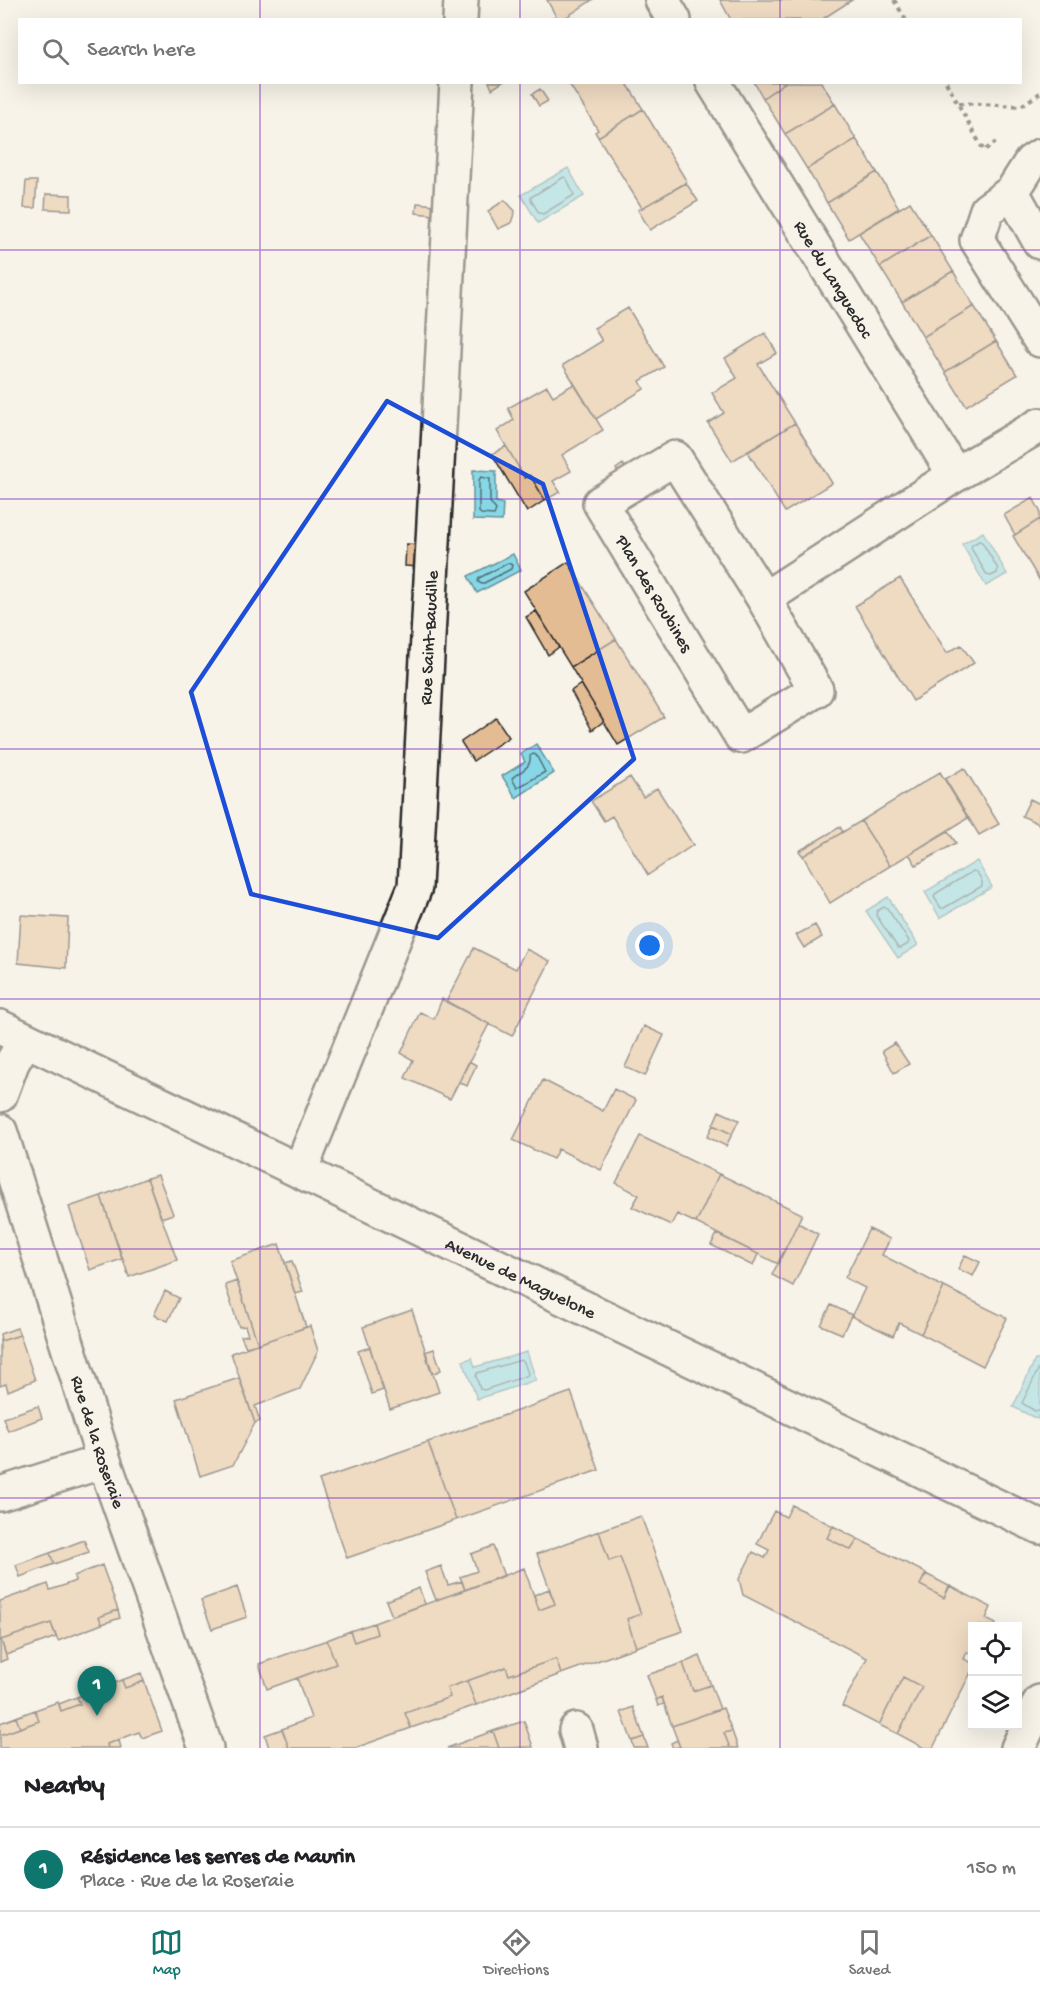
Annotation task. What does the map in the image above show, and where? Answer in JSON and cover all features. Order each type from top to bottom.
[{"type":"street","points":[[460,18],[461,0]]},
{"type":"street","points":[[662,0],[673,18]]},
{"type":"street","name":"Rue Saint-Baudille","points":[[300,1172],[415,887],[457,84]]},
{"type":"street","name":"Rue du Languedoc","points":[[714,84],[955,475]]},
{"type":"street","points":[[1036,159],[1012,192],[987,210],[977,240],[1040,340]]},
{"type":"street","points":[[1012,192],[1040,242]]},
{"type":"street","points":[[764,599],[955,475],[1040,425]]},
{"type":"street","name":"Plan des Roubines","points":[[675,458],[764,599],[816,690],[741,736],[600,503],[675,458]]},
{"type":"street","points":[[0,1095],[12,1063],[12,1034]]},
{"type":"street","name":"Avenue de Maguelone","points":[[12,1034],[300,1172],[1037,1516]]},
{"type":"street","name":"Rue de la Roseraie","points":[[0,1131],[104,1461],[206,1748]]},
{"type":"street","points":[[0,1494],[104,1461]]},
{"type":"street","points":[[1018,1748],[1040,1702]]},
{"type":"path","points":[[894,0],[905,18]]},
{"type":"path","points":[[947,84],[984,151],[1012,131],[1036,159]]},
{"type":"path","points":[[959,103],[1021,105],[1040,93]]},
{"type":"highlighted area","points":[[387,401],[543,484],[634,759],[438,938],[251,894],[191,692]]},
{"type":"water","points":[[568,168],[584,196],[538,223],[521,195]]},
{"type":"water","points":[[473,470],[496,471],[496,502],[503,504],[502,521],[473,520]]},
{"type":"water","points":[[983,532],[1007,574],[986,586],[962,544]]},
{"type":"water","points":[[513,554],[521,570],[477,593],[468,576]]},
{"type":"water","points":[[536,744],[554,773],[516,798],[502,776],[525,762],[521,754]]},
{"type":"water","points":[[977,861],[992,887],[940,918],[925,892]]},
{"type":"water","points":[[888,897],[918,945],[898,958],[866,911]]},
{"type":"water","points":[[527,1352],[536,1380],[477,1399],[463,1361],[472,1358],[475,1367]]},
{"type":"water","points":[[1035,1360],[1040,1360],[1040,1412],[1037,1419],[1013,1407]]},
{"type":"building","points":[[547,0],[592,0],[565,18],[557,18]]},
{"type":"building","points":[[720,0],[852,0],[824,18],[730,18]]},
{"type":"building","points":[[490,84],[500,84],[492,89]]},
{"type":"building","points":[[569,84],[627,84],[643,109],[598,137],[595,132],[598,130]]},
{"type":"building","points":[[755,84],[783,84],[763,98]]},
{"type":"building","points":[[783,84],[822,84],[835,104],[785,134],[763,98]]},
{"type":"building","points":[[540,89],[548,101],[539,106],[532,94]]},
{"type":"building","points":[[835,104],[856,139],[807,169],[785,134]]},
{"type":"building","points":[[643,109],[687,182],[642,208],[598,137]]},
{"type":"building","points":[[856,139],[877,172],[827,203],[807,169]]},
{"type":"building","points":[[877,172],[899,208],[849,239],[827,203]]},
{"type":"building","points":[[26,181],[37,181],[35,208],[24,208]]},
{"type":"building","points":[[686,183],[698,201],[650,230],[638,210]]},
{"type":"building","points":[[46,194],[71,195],[71,210],[45,209]]},
{"type":"building","points":[[505,200],[515,211],[511,223],[498,229],[488,211]]},
{"type":"building","points":[[910,202],[931,235],[880,267],[859,233]]},
{"type":"building","points":[[417,203],[444,206],[443,216],[416,213]]},
{"type":"building","points":[[931,235],[953,271],[902,302],[880,267]]},
{"type":"building","points":[[953,271],[974,306],[923,337],[902,302]]},
{"type":"building","points":[[974,306],[996,341],[945,372],[923,337]]},
{"type":"building","points":[[628,308],[664,367],[640,381],[644,389],[596,419],[563,365],[602,341],[594,328]]},
{"type":"building","points":[[765,333],[777,353],[758,364],[795,423],[732,461],[708,423],[724,413],[712,393],[737,378],[725,358]]},
{"type":"building","points":[[996,341],[1017,375],[966,406],[945,372]]},
{"type":"building","points":[[574,384],[603,430],[562,455],[571,471],[553,481],[560,492],[545,500],[530,475],[525,478],[497,431],[514,420],[508,408],[547,386],[553,396]]},
{"type":"building","points":[[795,423],[832,483],[785,512],[748,452]]},
{"type":"building","points":[[506,446],[525,478],[530,475],[545,500],[527,512],[492,454]]},
{"type":"building","points":[[623,464],[628,472],[621,476],[616,469]]},
{"type":"building","points":[[1033,498],[1040,511],[1040,519],[1015,535],[1004,515]]},
{"type":"building","points":[[1040,519],[1040,581],[1013,536]]},
{"type":"building","points":[[406,544],[422,545],[419,567],[405,566]]},
{"type":"building","points":[[568,562],[616,639],[571,667],[524,591]]},
{"type":"building","points":[[900,578],[947,653],[961,645],[974,663],[913,701],[855,606]]},
{"type":"building","points":[[536,611],[559,647],[548,655],[526,617]]},
{"type":"building","points":[[616,639],[664,717],[618,745],[571,667]]},
{"type":"building","points":[[581,684],[604,721],[592,730],[571,691]]},
{"type":"building","points":[[496,718],[509,737],[473,761],[461,742]]},
{"type":"building","points":[[964,768],[999,824],[979,835],[945,779]]},
{"type":"building","points":[[940,772],[968,818],[890,866],[861,821]]},
{"type":"building","points":[[630,777],[643,797],[657,788],[693,845],[648,875],[612,816],[604,821],[591,801]]},
{"type":"building","points":[[1030,799],[1040,804],[1039,824],[1022,816]]},
{"type":"building","points":[[861,821],[890,866],[830,903],[803,856]]},
{"type":"building","points":[[840,827],[843,832],[803,856],[799,851]]},
{"type":"building","points":[[948,831],[956,843],[916,865],[909,854]]},
{"type":"building","points":[[21,915],[68,918],[66,968],[18,963]]},
{"type":"building","points":[[815,925],[822,937],[804,948],[796,935]]},
{"type":"building","points":[[474,948],[516,969],[526,949],[550,961],[512,1036],[446,1002]]},
{"type":"building","points":[[442,999],[489,1024],[450,1099],[405,1078],[413,1060],[401,1053],[420,1012],[434,1019]]},
{"type":"building","points":[[644,1026],[664,1035],[645,1076],[625,1067]]},
{"type":"building","points":[[895,1043],[909,1064],[894,1073],[882,1051]]},
{"type":"building","points":[[469,1061],[476,1065],[467,1086],[459,1082]]},
{"type":"building","points":[[543,1080],[603,1111],[614,1089],[636,1100],[601,1170],[558,1149],[553,1159],[513,1140]]},
{"type":"building","points":[[719,1111],[739,1120],[732,1134],[713,1125]]},
{"type":"building","points":[[713,1125],[732,1134],[726,1146],[707,1137]]},
{"type":"building","points":[[640,1136],[719,1174],[696,1223],[677,1214],[671,1225],[632,1207],[639,1195],[616,1183]]},
{"type":"building","points":[[719,1174],[802,1214],[778,1264],[696,1223]]},
{"type":"building","points":[[158,1175],[173,1214],[161,1218],[147,1178]]},
{"type":"building","points":[[147,1178],[177,1260],[129,1277],[101,1196]]},
{"type":"building","points":[[101,1196],[122,1259],[90,1270],[69,1207]]},
{"type":"building","points":[[798,1223],[818,1234],[793,1286],[772,1275]]},
{"type":"building","points":[[869,1229],[890,1239],[882,1255],[944,1287],[921,1334],[899,1323],[893,1336],[851,1316],[842,1334],[821,1325],[831,1305],[852,1315],[865,1288],[845,1278]]},
{"type":"building","points":[[717,1234],[758,1254],[753,1266],[711,1245]]},
{"type":"building","points":[[279,1244],[306,1327],[258,1344],[230,1261]]},
{"type":"building","points":[[965,1255],[980,1262],[973,1276],[958,1269]]},
{"type":"building","points":[[292,1261],[303,1292],[295,1294],[285,1263]]},
{"type":"building","points":[[237,1281],[258,1344],[246,1347],[241,1336],[248,1335],[245,1326],[239,1327],[225,1285]]},
{"type":"building","points":[[944,1287],[1007,1318],[983,1366],[921,1334]]},
{"type":"building","points":[[165,1291],[179,1298],[168,1321],[154,1315]]},
{"type":"building","points":[[412,1310],[439,1392],[390,1409],[363,1327]]},
{"type":"building","points":[[310,1326],[318,1351],[300,1389],[255,1406],[260,1421],[255,1423],[231,1353]]},
{"type":"building","points":[[17,1328],[20,1335],[1,1341],[0,1334]]},
{"type":"building","points":[[20,1335],[35,1380],[8,1391],[6,1384],[0,1386],[0,1339],[1,1341]]},
{"type":"building","points":[[370,1347],[383,1390],[372,1394],[358,1351]]},
{"type":"building","points":[[434,1349],[441,1370],[432,1374],[425,1352]]},
{"type":"building","points":[[239,1378],[255,1423],[233,1465],[200,1476],[176,1399]]},
{"type":"building","points":[[571,1392],[599,1470],[456,1520],[428,1442]]},
{"type":"building","points":[[38,1406],[42,1418],[8,1431],[3,1418]]},
{"type":"building","points":[[428,1442],[456,1520],[347,1558],[319,1480]]},
{"type":"building","points":[[792,1505],[833,1526],[827,1538],[851,1550],[858,1539],[926,1573],[920,1585],[944,1598],[950,1586],[991,1607],[986,1619],[992,1622],[968,1622],[968,1653],[964,1659],[968,1661],[968,1678],[933,1748],[924,1748],[898,1734],[922,1687],[903,1677],[879,1725],[842,1706],[867,1658],[743,1595],[739,1579],[753,1552],[765,1558],[769,1550],[757,1544],[774,1511],[786,1517]]},
{"type":"building","points":[[641,1516],[683,1631],[636,1647],[627,1619],[641,1614],[620,1557],[609,1561],[599,1531]]},
{"type":"building","points":[[833,1526],[858,1539],[851,1550],[827,1538]]},
{"type":"building","points":[[599,1531],[609,1561],[620,1557],[641,1614],[627,1619],[636,1647],[561,1674],[556,1659],[509,1675],[506,1667],[447,1688],[450,1697],[405,1713],[411,1728],[355,1748],[289,1748],[282,1729],[311,1718],[297,1678],[336,1664],[327,1640],[350,1631],[354,1642],[377,1634],[374,1623],[524,1568],[539,1610],[555,1604],[537,1554]]},
{"type":"building","points":[[84,1540],[89,1552],[54,1564],[50,1553]]},
{"type":"building","points":[[493,1546],[504,1576],[465,1590],[460,1577],[477,1571],[471,1554]]},
{"type":"building","points":[[50,1553],[54,1564],[20,1577],[16,1565]]},
{"type":"building","points":[[102,1565],[118,1610],[99,1617],[102,1624],[58,1641],[51,1623],[1,1640],[7,1659],[0,1662],[0,1601],[48,1584],[50,1590],[62,1586],[75,1581],[74,1576]]},
{"type":"building","points":[[441,1566],[448,1585],[462,1581],[465,1590],[436,1600],[425,1572]]},
{"type":"building","points":[[926,1574],[949,1586],[944,1598],[920,1585]]},
{"type":"building","points":[[237,1587],[247,1617],[212,1629],[201,1600]]},
{"type":"building","points":[[419,1588],[425,1604],[392,1616],[386,1601]]},
{"type":"building","points":[[549,1589],[555,1604],[539,1610],[534,1595]]},
{"type":"building","points":[[118,1610],[120,1618],[102,1624],[99,1617]]},
{"type":"building","points":[[51,1623],[56,1637],[6,1655],[1,1640]]},
{"type":"building","points":[[374,1623],[377,1634],[354,1642],[350,1631]]},
{"type":"building","points":[[327,1640],[336,1664],[267,1689],[259,1664]]},
{"type":"building","points":[[700,1656],[711,1685],[693,1691],[683,1663]]},
{"type":"building","points":[[556,1659],[561,1674],[476,1705],[467,1681],[506,1667],[509,1675]]},
{"type":"building","points":[[683,1663],[693,1691],[711,1685],[720,1709],[672,1726],[662,1697],[656,1700],[647,1675]]},
{"type":"building","points":[[141,1673],[144,1681],[125,1688],[122,1680]]},
{"type":"building","points":[[903,1677],[922,1687],[898,1734],[879,1725]]},
{"type":"building","points":[[122,1680],[125,1688],[144,1681],[162,1731],[142,1738],[139,1732],[107,1744],[108,1748],[0,1748],[0,1735],[39,1721],[35,1710],[58,1702],[61,1711],[80,1704],[77,1697]]},
{"type":"building","points":[[467,1681],[476,1705],[411,1728],[405,1713],[450,1697],[447,1688]]},
{"type":"building","points":[[77,1697],[80,1704],[61,1711],[59,1704]]},
{"type":"building","points":[[662,1697],[664,1704],[658,1706],[656,1700]]},
{"type":"building","points":[[633,1707],[644,1737],[632,1741],[621,1712]]},
{"type":"building","points":[[723,1708],[732,1731],[724,1733],[730,1748],[677,1748],[680,1747],[672,1726]]},
{"type":"building","points":[[35,1710],[39,1721],[20,1728],[16,1717]]},
{"type":"building","points":[[16,1717],[20,1728],[0,1735],[0,1723]]},
{"type":"building","points":[[524,1721],[533,1747],[499,1748],[493,1731]]},
{"type":"building","points":[[282,1729],[289,1748],[269,1748],[265,1735]]},
{"type":"building","points":[[493,1731],[499,1748],[447,1748]]},
{"type":"building","points":[[732,1731],[738,1748],[730,1748],[724,1733]]},
{"type":"building","points":[[644,1737],[648,1748],[634,1748],[632,1741]]},
{"type":"building","points":[[119,1740],[121,1748],[108,1748],[107,1744]]},
{"type":"building","points":[[677,1740],[680,1747],[673,1748],[671,1743]]},
{"type":"place","name":"Résidence les serres de Maurin","points":[[97,1716]]}]
